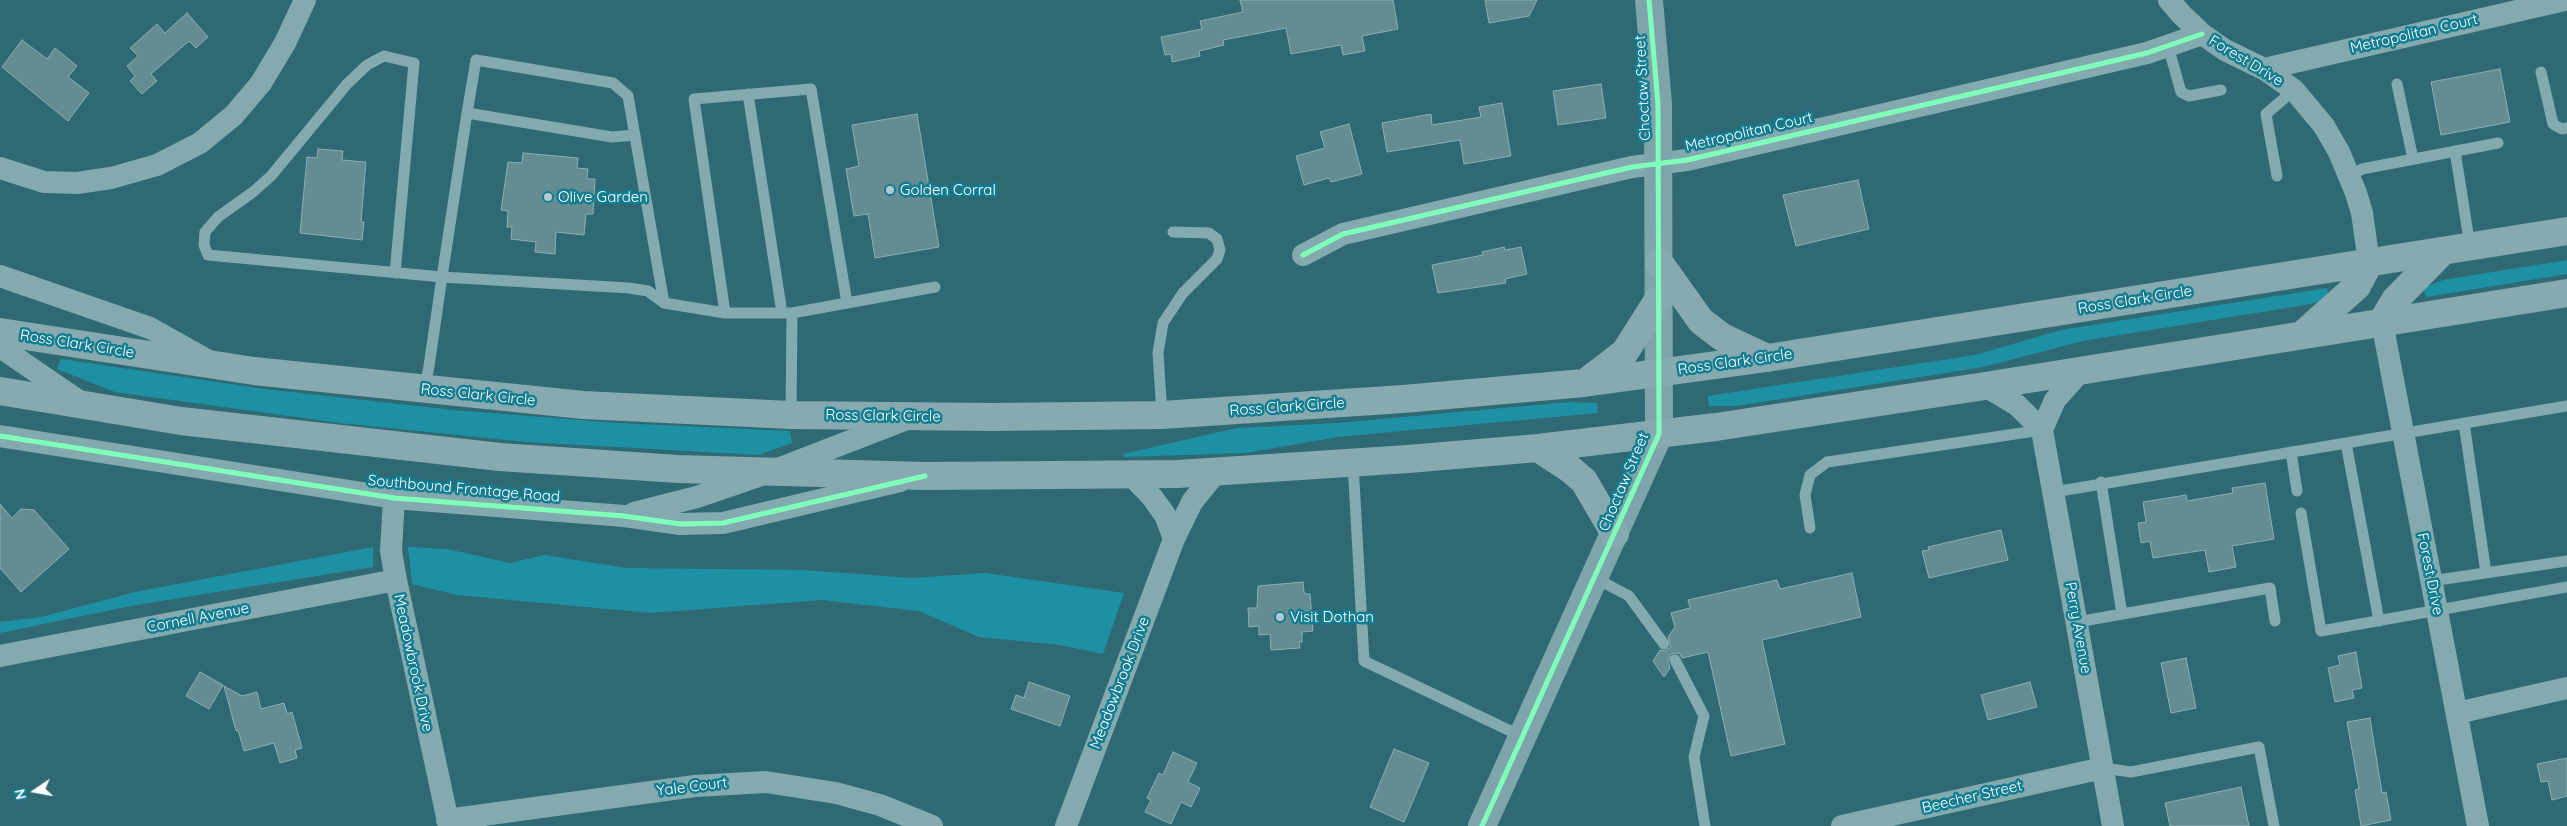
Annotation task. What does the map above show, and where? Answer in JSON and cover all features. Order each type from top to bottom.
[{"type":"highway","name":"Ross Clark Circle","points":[[0,332],[216,365],[425,390],[583,405],[791,415],[913,417],[1162,415],[1403,400],[1584,383],[1768,358],[2567,231]]},
{"type":"highway","points":[[2382,322],[2395,300],[2443,251]]},
{"type":"highway","points":[[1659,262],[1701,321],[1722,337],[1768,358]]},
{"type":"highway","points":[[2301,336],[2358,286],[2369,263]]},
{"type":"highway","points":[[0,391],[87,406],[253,430],[500,458],[770,472],[925,476],[1131,475],[1353,463],[1538,448],[1659,434],[1986,386],[2567,292]]},
{"type":"highway","points":[[1584,383],[1625,352],[1658,300]]},
{"type":"highway","points":[[1538,448],[1570,469],[1584,481],[1615,534]]},
{"type":"street","points":[[0,168],[44,182],[77,183],[111,178],[157,165],[200,143],[234,114],[260,84],[285,43],[305,0]]},
{"type":"street","name":"Choctaw Street","points":[[1482,826],[1659,434],[1658,104],[1649,0]]},
{"type":"street","name":"Forest Drive","points":[[2169,0],[2180,14],[2202,34],[2225,50],[2264,69],[2294,90],[2324,126],[2350,176],[2362,213],[2369,263]]},
{"type":"street","name":"Metropolitan Court","points":[[2264,69],[2565,0]]},
{"type":"street","name":"Metropolitan Court","points":[[1302,255],[1343,234],[1632,166],[1697,158],[2147,54],[2202,34]]},
{"type":"street","points":[[0,276],[150,328],[216,365]]},
{"type":"street","name":"Forest Drive","points":[[2382,322],[2478,826]]},
{"type":"street","points":[[0,347],[87,406]]},
{"type":"street","points":[[1986,386],[2017,405],[2042,430],[2055,400],[2081,370]]},
{"type":"street","name":"Southbound Frontage Road","points":[[624,516],[697,496],[770,472],[913,417]]},
{"type":"street","name":"Perry Avenue","points":[[2042,430],[2113,826]]},
{"type":"street","name":"Southbound Frontage Road","points":[[0,436],[394,498],[624,516],[680,524],[723,523],[925,476]]},
{"type":"street","name":"Meadowbrook Drive","points":[[1066,826],[1174,539],[1192,502],[1217,471]]},
{"type":"street","points":[[1131,475],[1152,497],[1165,515],[1174,539]]},
{"type":"street","name":"Meadowbrook Drive","points":[[394,498],[391,551],[448,823]]},
{"type":"street","name":"Cornell Avenue","points":[[0,656],[396,580]]},
{"type":"street","points":[[2457,713],[2567,688]]},
{"type":"street","name":"Beecher Street","points":[[1842,826],[2103,768]]},
{"type":"street","name":"Yale Court","points":[[448,823],[695,786],[766,782],[836,793],[880,805],[932,826]]},
{"type":"lane","points":[[2168,46],[2180,92],[2189,96],[2221,90]]},
{"type":"lane","points":[[395,273],[414,62],[384,56],[367,65],[347,84],[270,176],[253,192],[218,217],[205,232],[204,245],[208,255],[395,273],[442,277],[630,288],[648,291],[664,303],[725,313],[787,313],[935,287]]},
{"type":"lane","points":[[425,390],[476,60],[613,83],[628,96],[664,303]]},
{"type":"lane","points":[[2541,72],[2553,124],[2562,129],[2567,128]]},
{"type":"lane","points":[[2397,84],[2413,159]]},
{"type":"lane","points":[[725,313],[694,99],[748,94],[811,89],[846,303]]},
{"type":"lane","points":[[2277,176],[2266,114],[2294,90]]},
{"type":"lane","points":[[748,94],[787,313],[791,415]]},
{"type":"lane","points":[[467,113],[612,137],[635,135]]},
{"type":"lane","points":[[2350,176],[2362,170],[2498,144]]},
{"type":"lane","points":[[2455,152],[2470,246]]},
{"type":"lane","points":[[1162,415],[1158,353],[1163,323],[1167,314],[1183,294],[1217,259],[1220,250],[1217,238],[1209,233],[1173,232]]},
{"type":"lane","points":[[2054,492],[2101,482],[2346,444],[2567,406]]},
{"type":"lane","points":[[2464,423],[2486,573]]},
{"type":"lane","points":[[1810,528],[1805,495],[1810,475],[1827,462],[2042,430]]},
{"type":"lane","points":[[2346,444],[2378,621]]},
{"type":"lane","points":[[2291,452],[2297,492]]},
{"type":"lane","points":[[1353,463],[1364,661],[1523,737]]},
{"type":"lane","points":[[2101,482],[2122,614]]},
{"type":"lane","points":[[2301,513],[2321,631],[2567,587]]},
{"type":"lane","points":[[2431,581],[2567,561]]},
{"type":"lane","points":[[1595,578],[1630,596],[1664,644]]},
{"type":"lane","points":[[2077,622],[2270,588],[2275,621]]},
{"type":"lane","points":[[1675,660],[1704,716],[1694,757],[1705,826]]},
{"type":"lane","points":[[2103,768],[2131,772],[2259,747],[2274,826]]},
{"type":"shaded area","points":[[2567,260],[2567,274],[2426,297],[2423,288],[2443,280]]},
{"type":"shaded area","points":[[2327,288],[2329,298],[2311,304],[2083,341],[1983,367],[1736,406],[1709,406],[1708,396],[1975,355],[2061,330]]},
{"type":"shaded area","points":[[61,359],[264,389],[453,410],[617,423],[790,431],[792,443],[758,455],[527,442],[340,423],[115,392],[57,369]]},
{"type":"shaded area","points":[[1569,402],[1597,403],[1598,413],[1338,437],[1246,453],[1123,457],[1123,454],[1237,428],[1337,423]]},
{"type":"shaded area","points":[[373,547],[373,567],[136,605],[0,633],[0,622],[41,617],[135,592]]},
{"type":"shaded area","points":[[408,547],[447,549],[510,563],[544,555],[627,568],[804,570],[912,578],[985,573],[1124,593],[1103,654],[1060,645],[979,637],[919,611],[822,600],[650,613],[457,595],[412,584]]},
{"type":"building","points":[[1240,0],[1393,0],[1398,29],[1362,36],[1365,51],[1343,55],[1341,45],[1291,54],[1286,28],[1223,40],[1224,45],[1199,51],[1200,56],[1172,62],[1171,54],[1165,55],[1161,37],[1202,29],[1200,21],[1243,12]]},
{"type":"building","points":[[1485,0],[1537,0],[1529,16],[1489,23]]},
{"type":"building","points":[[187,13],[208,37],[196,48],[189,41],[151,74],[157,81],[142,94],[130,81],[135,76],[127,66],[138,56],[130,48],[157,24],[165,33]]},
{"type":"building","points":[[22,40],[47,59],[55,48],[77,66],[68,77],[89,93],[68,121],[2,67]]},
{"type":"building","points":[[2500,69],[2510,122],[2441,135],[2431,82]]},
{"type":"building","points":[[1601,84],[1606,118],[1558,125],[1553,91]]},
{"type":"building","points":[[1502,103],[1511,156],[1464,164],[1460,140],[1387,152],[1382,123],[1431,114],[1432,125],[1481,117],[1479,107]]},
{"type":"building","name":"Golden Corral","points":[[917,114],[939,247],[875,258],[868,214],[854,216],[846,169],[859,166],[852,125]]},
{"type":"building","points":[[1349,124],[1362,174],[1331,182],[1329,178],[1304,185],[1296,156],[1325,148],[1320,132]]},
{"type":"building","points":[[318,149],[343,151],[342,160],[366,162],[361,222],[364,222],[362,240],[300,233],[307,157],[317,158]]},
{"type":"building","name":"Olive Garden","points":[[523,153],[578,158],[577,168],[588,169],[587,179],[595,179],[593,214],[586,214],[584,235],[556,232],[555,254],[535,252],[536,242],[511,239],[512,227],[507,227],[508,211],[501,210],[508,162],[522,163]]},
{"type":"building","points":[[1858,180],[1869,229],[1796,246],[1783,195]]},
{"type":"building","points":[[1504,247],[1505,250],[1521,247],[1527,274],[1505,279],[1506,283],[1438,293],[1432,265],[1483,255],[1482,252]]},
{"type":"building","points":[[2265,483],[2274,539],[2232,546],[2236,567],[2209,572],[2205,550],[2153,558],[2150,541],[2141,543],[2138,523],[2146,522],[2143,502],[2186,495],[2187,501],[2233,493],[2232,488]]},
{"type":"building","points":[[0,504],[12,518],[21,509],[34,510],[69,549],[21,592],[0,568]]},
{"type":"building","points":[[2001,530],[2008,560],[1929,578],[1922,551],[1929,550],[1928,547]]},
{"type":"building","points":[[1852,573],[1861,617],[1762,640],[1785,744],[1731,756],[1708,652],[1682,658],[1679,653],[1671,654],[1668,660],[1670,668],[1664,677],[1653,661],[1660,650],[1665,651],[1671,647],[1668,637],[1675,627],[1671,613],[1690,608],[1688,600],[1777,580],[1780,589]]},
{"type":"building","name":"Visit Dothan","points":[[1303,582],[1304,592],[1310,594],[1313,631],[1302,632],[1302,642],[1299,642],[1300,648],[1271,650],[1270,634],[1259,635],[1259,626],[1249,627],[1248,608],[1257,608],[1258,586]]},
{"type":"building","points":[[2356,652],[2362,688],[2352,690],[2354,698],[2335,702],[2328,668],[2340,665],[2338,656]]},
{"type":"building","points":[[2186,658],[2196,708],[2171,713],[2161,663]]},
{"type":"building","points":[[200,672],[223,685],[209,709],[186,696]]},
{"type":"building","points":[[1029,682],[1070,696],[1060,726],[1011,709],[1016,695],[1024,698]]},
{"type":"building","points":[[2030,682],[2037,707],[1988,720],[1981,695]]},
{"type":"building","points":[[224,686],[242,696],[257,692],[261,709],[284,703],[287,714],[292,712],[302,748],[295,750],[297,758],[280,763],[274,743],[244,751],[238,730],[236,731]]},
{"type":"building","points":[[2370,718],[2382,793],[2386,792],[2391,820],[2361,826],[2355,790],[2359,789],[2347,722]]},
{"type":"building","points":[[1394,749],[1429,763],[1404,822],[1370,807]]},
{"type":"building","points":[[1173,752],[1197,763],[1188,782],[1200,788],[1191,807],[1181,802],[1171,824],[1145,812],[1151,800],[1147,798],[1159,773],[1163,775]]},
{"type":"building","points":[[2567,758],[2567,796],[2552,800],[2548,781],[2541,782],[2537,764]]},
{"type":"building","points":[[2241,787],[2249,826],[2170,826],[2165,803]]},
{"type":"cycle path","points":[[1482,826],[1659,434],[1658,104],[1649,0]]},
{"type":"cycle path","points":[[1303,255],[1343,234],[1632,167],[1687,160],[2147,53],[2202,34]]},
{"type":"cycle path","points":[[0,436],[394,498],[624,516],[680,524],[723,523],[925,476]]},
{"type":"place","name":"Golden Corral","points":[[890,190]]},
{"type":"place","name":"Olive Garden","points":[[548,197]]},
{"type":"place","name":"Visit Dothan","points":[[1280,617]]}]
